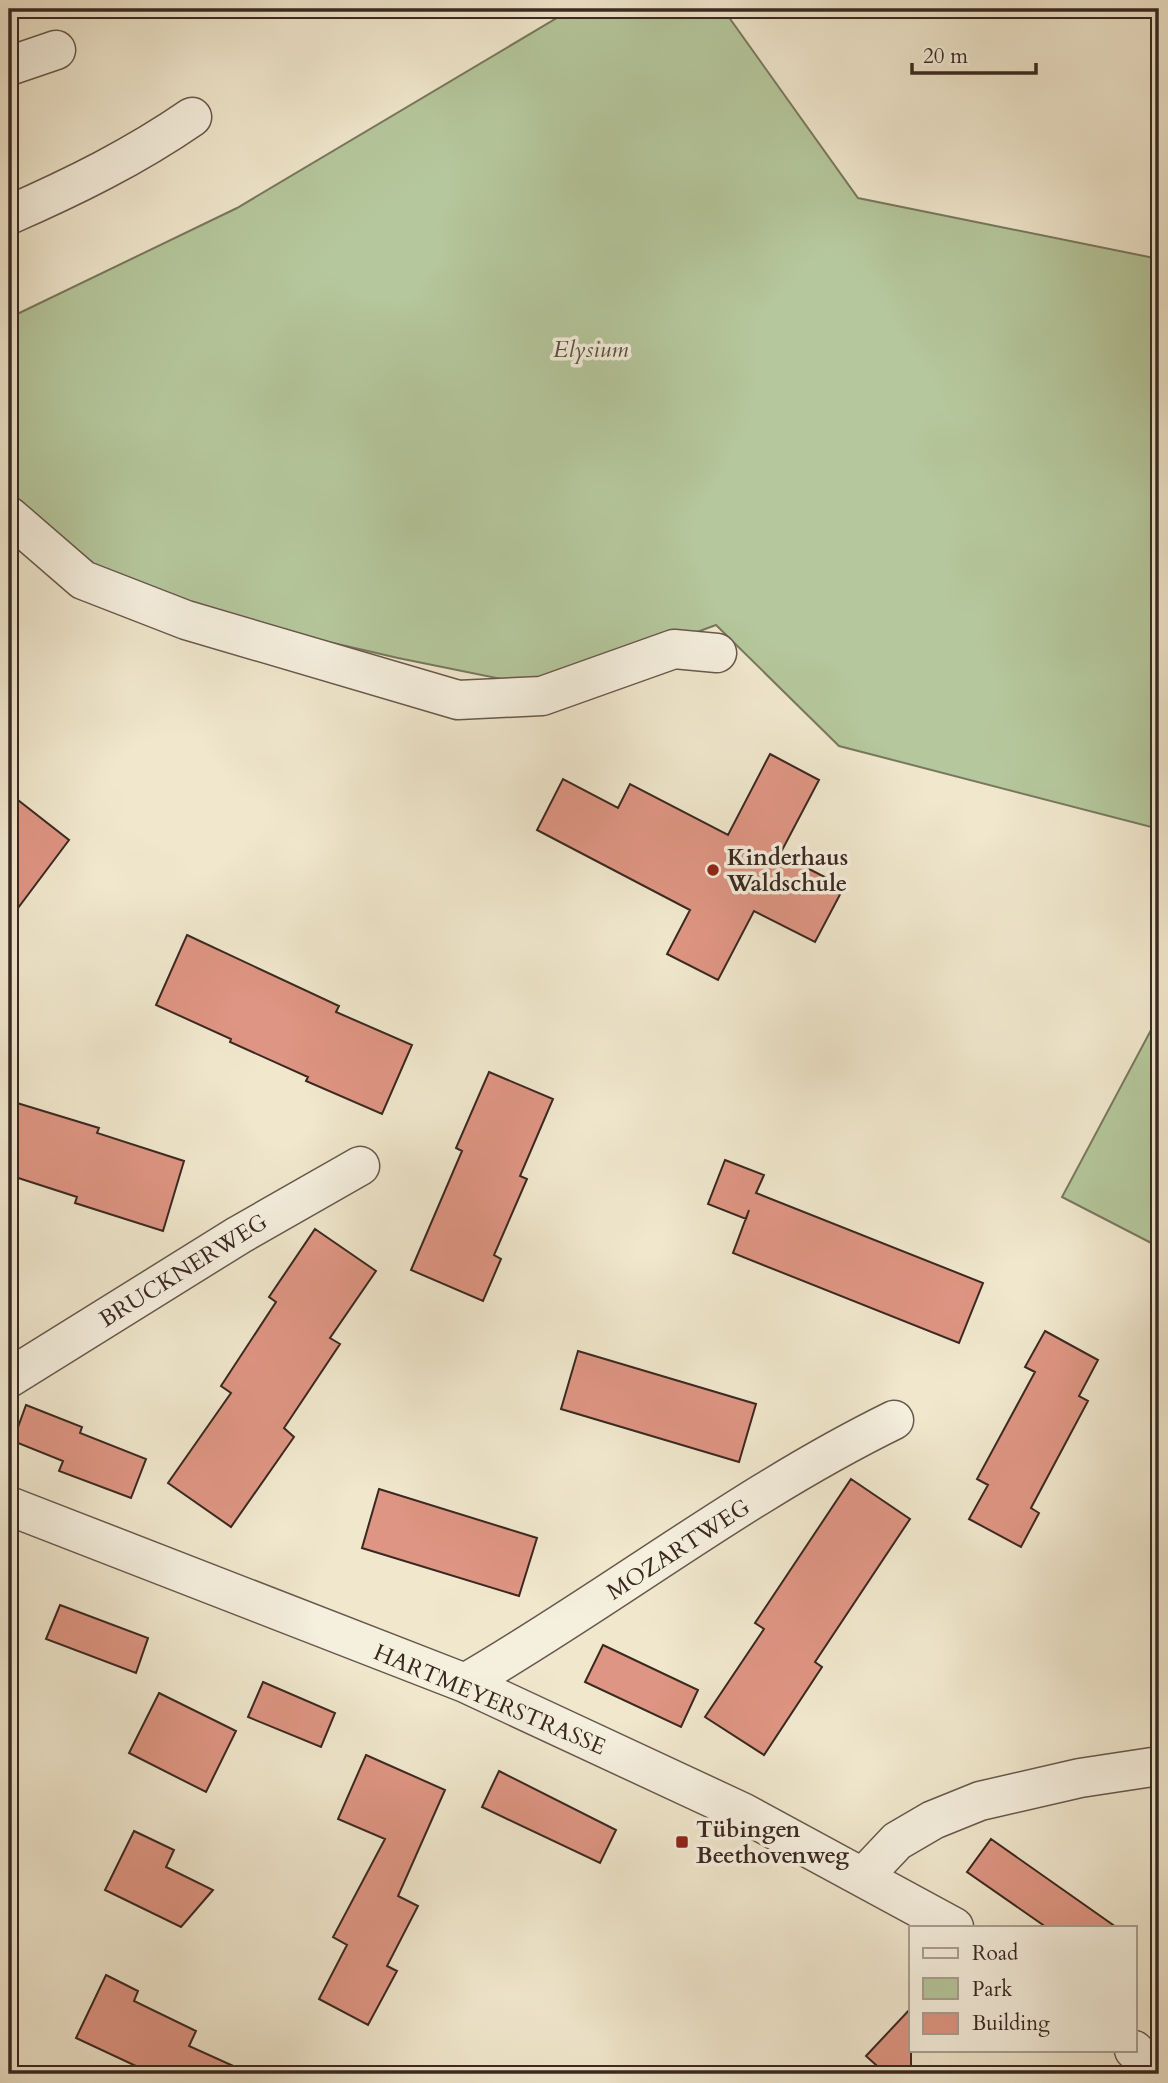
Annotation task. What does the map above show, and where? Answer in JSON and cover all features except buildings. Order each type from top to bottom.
[{"type":"street","points":[[9,66],[56,50]]},
{"type":"street","points":[[9,215],[82,183],[192,117]]},
{"type":"street","points":[[9,516],[83,580],[186,620],[458,700],[542,696],[674,649],[717,653]]},
{"type":"street","name":"BRUCKNERWEG","points":[[9,1378],[239,1235],[360,1166]]},
{"type":"street","name":"MOZARTWEG","points":[[465,1683],[542,1637],[786,1479],[843,1445],[894,1420]]},
{"type":"street","name":"HARTMEYERSTRASSE","points":[[9,1506],[465,1683],[742,1812],[952,1926]]},
{"type":"street","points":[[863,1877],[897,1841],[933,1820],[980,1801],[1080,1778],[1159,1766]]},
{"type":"street","points":[[1136,2052],[1159,2074]]},
{"type":"green space","name":"Elysium","points":[[572,9],[723,9],[858,198],[1159,259],[1159,829],[839,746],[716,625],[546,688],[398,658],[108,591],[9,490],[9,318],[237,208]]},
{"type":"green space","points":[[1159,1015],[1159,1247],[1062,1197]]},
{"type":"place","name":"Kinderhaus Waldschule","points":[[713,870]]},
{"type":"place","name":"Tübingen Beethovenweg","points":[[682,1842]]}]
